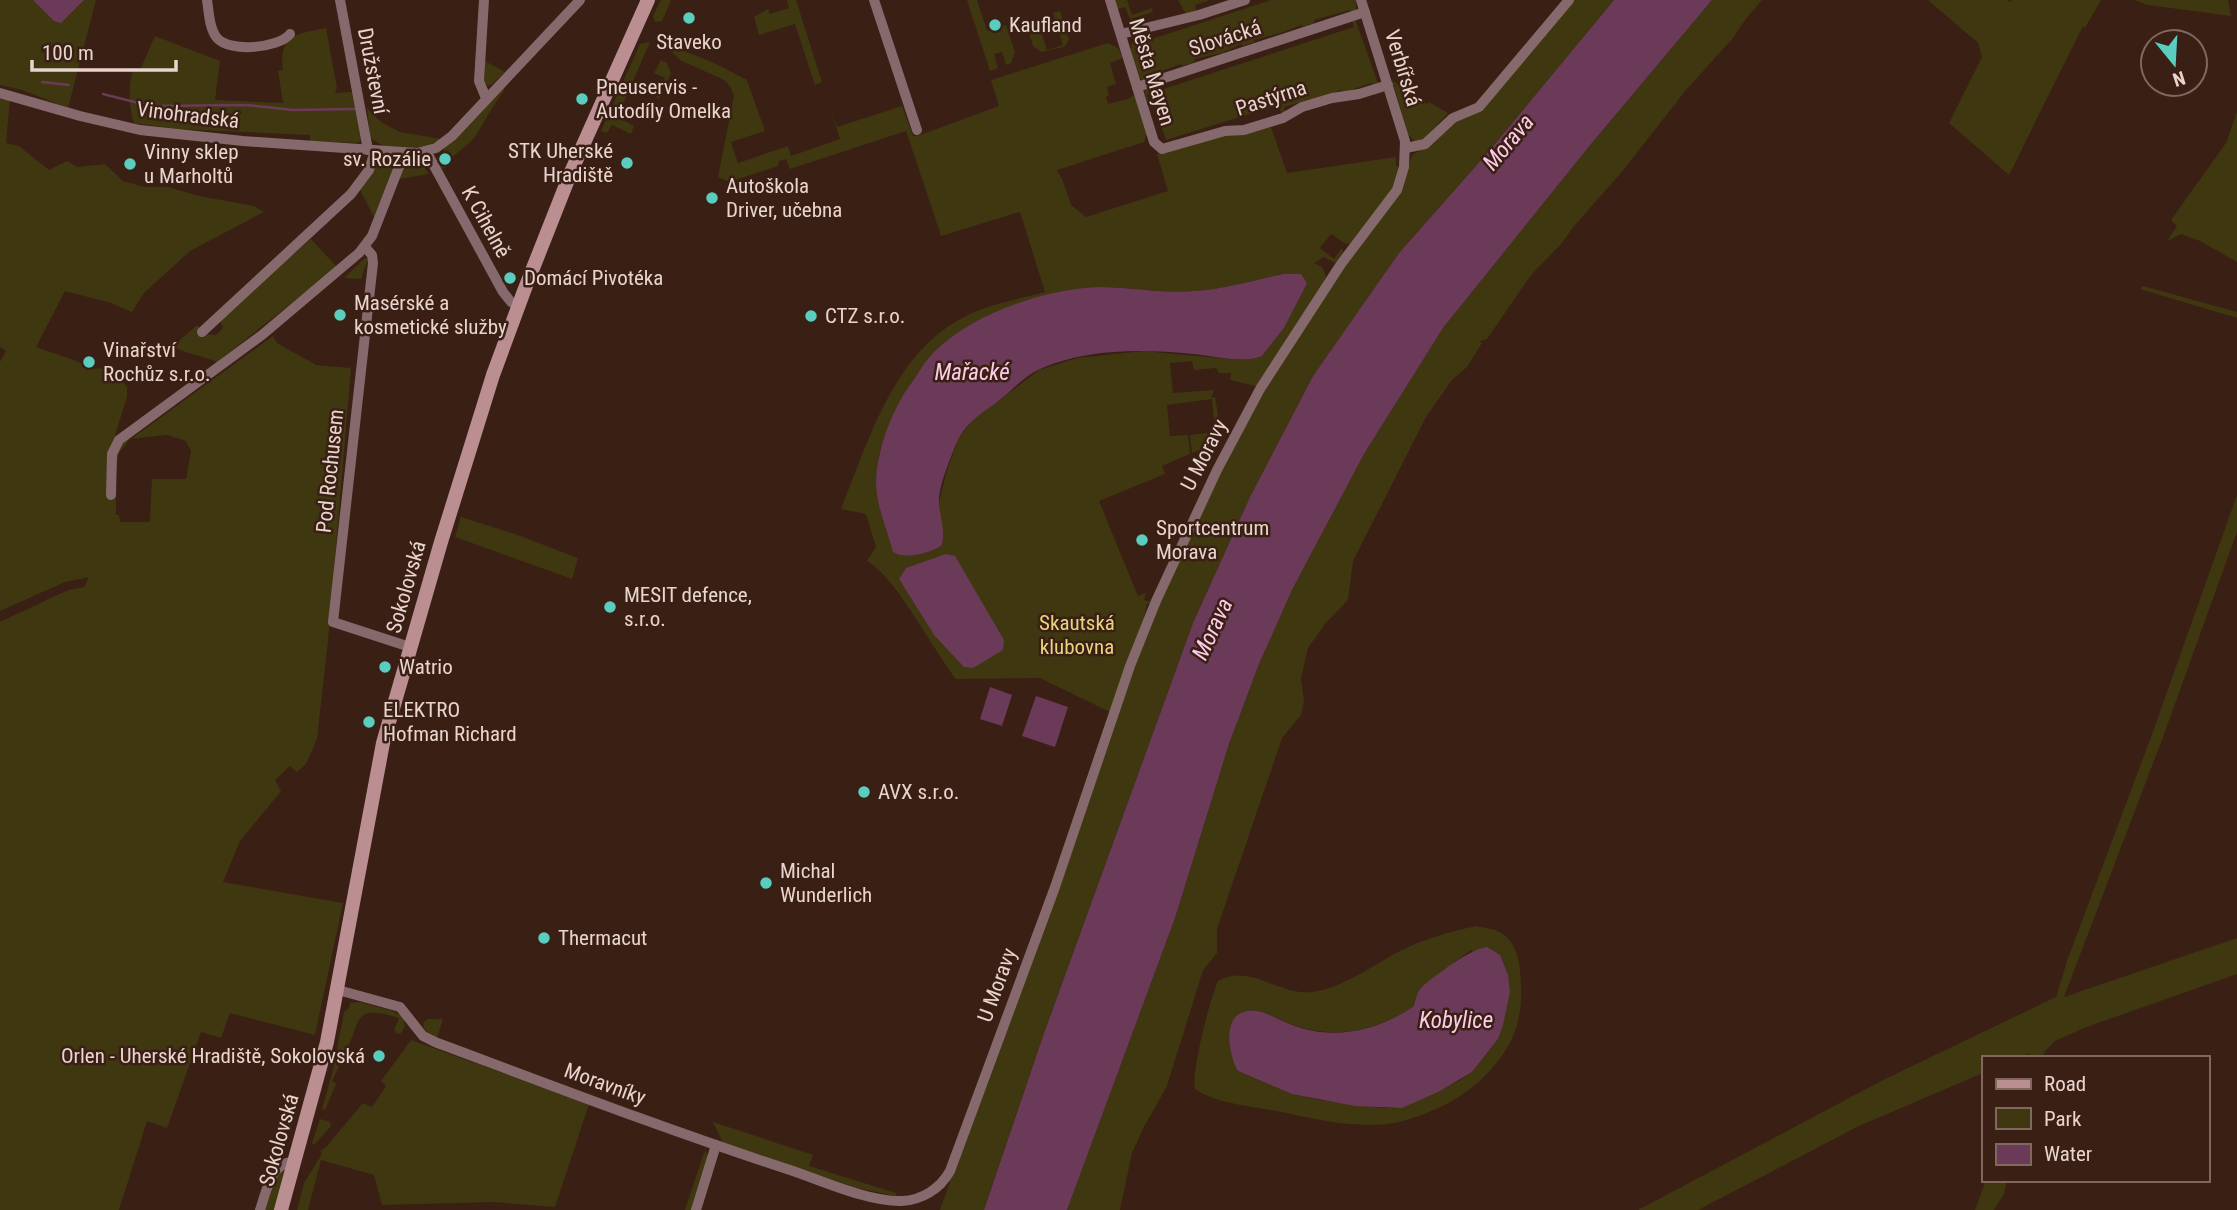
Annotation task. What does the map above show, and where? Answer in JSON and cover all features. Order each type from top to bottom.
[{"type":"main road","name":"Sokolovská","points":[[281,1210],[326,1049],[376,772],[410,647],[493,375],[518,306],[571,172],[648,0]]},
{"type":"street","points":[[206,0],[214,32],[226,45],[243,48],[285,40],[290,34]]},
{"type":"street","name":"Družstevní","points":[[340,0],[371,150]]},
{"type":"street","points":[[484,0],[479,81],[486,98]]},
{"type":"street","name":"Vinohradská","points":[[0,93],[140,130],[404,154],[426,151],[441,145],[452,136],[580,0]]},
{"type":"street","points":[[874,0],[917,131]]},
{"type":"street","name":"Města Mayen","points":[[1110,0],[1154,142],[1160,148],[1166,149]]},
{"type":"street","name":"Slovácká","points":[[1121,34],[1199,15],[1245,0]]},
{"type":"street","name":"Verbířská","points":[[1361,0],[1406,148]]},
{"type":"street","points":[[1406,148],[1425,144],[1453,118],[1479,107],[1569,0]]},
{"type":"street","name":"Slovácká","points":[[1137,87],[1365,12]]},
{"type":"street","name":"Pastýrna","points":[[1166,149],[1225,131],[1244,130],[1283,118],[1302,107],[1388,85]]},
{"type":"street","name":"U Moravy","points":[[872,1197],[901,1201],[918,1198],[937,1188],[950,1171],[1055,887],[1130,666],[1161,590],[1217,470],[1261,389],[1341,264],[1397,190],[1403,176],[1406,148]]},
{"type":"street","points":[[202,332],[351,194],[369,170],[371,150]]},
{"type":"street","name":"K Cihelně","points":[[426,151],[502,292],[518,306]]},
{"type":"street","points":[[111,495],[112,454],[119,440],[262,335],[349,264],[365,247],[372,236],[404,154]]},
{"type":"street","name":"Pod Rochusem","points":[[365,247],[372,255],[373,263],[333,622],[410,647]]},
{"type":"street","name":"Moravníky","points":[[338,990],[400,1007],[421,1033],[435,1042],[716,1145],[872,1197]]},
{"type":"street","points":[[696,1210],[716,1145]]},
{"type":"street","points":[[260,1210],[276,1170],[285,1162],[295,1162]]},
{"type":"green space","points":[[0,0],[96,0],[68,108],[22,90],[0,85]]},
{"type":"green space","points":[[661,0],[671,0],[662,21],[655,22],[653,16]]},
{"type":"green space","points":[[787,0],[796,0],[822,82],[815,85],[795,24],[759,35],[754,17],[768,9],[770,14],[789,8]]},
{"type":"green space","points":[[967,0],[977,0],[987,31],[1006,25],[1015,52],[1011,63],[1006,65],[1002,52],[994,54],[998,68],[990,71]]},
{"type":"green space","points":[[1114,0],[1127,0],[1132,15],[1152,8],[1153,12],[1130,19],[1125,7],[1117,9]]},
{"type":"green space","points":[[1178,0],[1210,0],[1195,5],[1197,12],[1186,14]]},
{"type":"green space","points":[[1271,0],[1356,0],[1356,11],[1349,10],[1314,20],[1314,23],[1242,46],[1241,44],[1222,53],[1194,59],[1195,62],[1147,76],[1147,80],[1139,78],[1131,46],[1143,32],[1146,41]]},
{"type":"green space","points":[[1572,0],[1614,0],[1490,150],[1399,253],[1313,376],[1250,497],[1193,623],[1043,1036],[984,1210],[940,1210],[1138,653],[1197,517],[1252,410],[1333,280],[1401,190],[1412,155],[1427,147],[1452,123],[1478,110]]},
{"type":"green space","points":[[1712,0],[1762,0],[1621,173],[1531,275],[1487,339],[1480,341],[1482,343],[1467,367],[1452,380],[1426,417],[1353,561],[1348,600],[1325,624],[1308,648],[1301,679],[1304,701],[1301,715],[1282,738],[1217,929],[1217,953],[1203,970],[1167,1086],[1132,1153],[1120,1210],[1067,1210],[1175,918],[1229,744],[1259,664],[1293,588],[1364,454],[1443,328],[1591,144]]},
{"type":"green space","points":[[1928,0],[2101,0],[2085,28],[2083,26],[2009,175],[1949,123],[1982,57],[1978,43]]},
{"type":"green space","points":[[2134,0],[2228,0],[2231,16],[2148,5]]},
{"type":"green space","points":[[1060,11],[1069,40],[1064,47],[1041,52],[1033,46],[1027,26],[1038,22],[1047,50],[1063,45],[1053,13]]},
{"type":"green space","points":[[1355,19],[1379,86],[1374,88],[1372,83],[1344,92],[1342,90],[1284,107],[1285,113],[1282,114],[1278,105],[1166,140],[1151,94],[1147,95],[1148,105],[1144,89],[1152,86],[1154,92],[1354,27],[1352,21]]},
{"type":"green space","points":[[326,28],[337,88],[335,93],[353,92],[361,140],[358,143],[310,141],[310,135],[177,129],[134,123],[130,96],[131,76],[133,70],[139,72],[155,36],[220,61],[215,100],[283,103],[278,71],[283,70],[282,58],[287,42],[299,34]]},
{"type":"green space","points":[[650,42],[617,117],[634,126],[631,134],[612,125],[607,133],[601,131],[640,44]]},
{"type":"green space","name":"Skautská klubovna","points":[[662,42],[747,80],[765,131],[731,142],[738,163],[788,146],[791,156],[840,139],[829,105],[837,127],[902,106],[913,136],[920,135],[999,106],[991,80],[1108,43],[1118,48],[1123,58],[1110,63],[1116,84],[1107,87],[1108,104],[1128,99],[1135,94],[1147,134],[1144,142],[1057,170],[1071,205],[1086,217],[1168,191],[1157,154],[1225,133],[1232,136],[1270,124],[1287,173],[1396,157],[1396,165],[1400,168],[1394,190],[1352,243],[1346,244],[1331,234],[1320,248],[1334,259],[1342,248],[1343,253],[1335,263],[1324,257],[1314,263],[1322,267],[1326,276],[1317,295],[1256,386],[1230,380],[1231,373],[1219,373],[1216,368],[1194,370],[1192,361],[1170,363],[1173,393],[1214,390],[1211,398],[1215,397],[1222,440],[1192,453],[1190,435],[1215,432],[1212,399],[1167,405],[1170,436],[1188,435],[1190,454],[1162,466],[1165,474],[1099,501],[1138,596],[1146,593],[1144,600],[1153,602],[1147,604],[1112,713],[1040,678],[956,679],[890,582],[867,561],[876,547],[866,514],[841,509],[887,399],[921,350],[942,331],[968,315],[1045,292],[1020,212],[941,236],[906,131],[790,169],[786,159],[779,161],[778,166],[729,182],[718,177],[734,96],[730,86],[724,80],[680,60]],"holes":[[[1283,274],[1306,283],[1284,328],[1262,356],[1241,360],[1143,351],[1077,358],[1039,370],[976,415],[958,440],[939,502],[878,460],[893,417],[924,365],[949,339],[988,316],[1033,298],[1078,289],[1110,287],[1170,292],[1194,291]],[[937,558],[934,635],[899,579],[906,568]]]},
{"type":"green space","points":[[661,60],[667,63],[671,73],[659,99],[656,97],[665,78],[654,73]]},
{"type":"green space","points":[[485,61],[505,72],[491,85],[487,85],[484,80]]},
{"type":"green space","points":[[1392,80],[1427,104],[1429,102],[1448,113],[1422,141],[1415,142],[1408,134]]},
{"type":"green space","points":[[503,88],[505,89],[474,137],[444,169],[440,167],[438,161],[445,147]]},
{"type":"green space","points":[[0,97],[10,99],[6,143],[19,146],[49,170],[67,161],[77,167],[105,164],[123,181],[145,187],[168,187],[199,196],[254,206],[264,212],[190,251],[144,293],[132,312],[111,303],[65,291],[36,347],[82,363],[86,369],[112,368],[127,387],[127,397],[115,435],[131,439],[273,336],[277,343],[316,365],[351,368],[317,739],[306,764],[297,772],[290,766],[275,780],[281,791],[240,841],[223,882],[343,903],[315,1035],[230,1013],[221,1038],[201,1032],[167,1128],[147,1121],[119,1210],[0,1210],[0,622],[68,590],[84,587],[89,577],[65,582],[0,611],[0,362],[6,351],[0,347]],"holes":[[[167,435],[186,441],[191,451],[186,479],[152,479],[150,522],[120,522],[119,515],[116,515],[119,453],[131,439]]]},
{"type":"green space","points":[[367,108],[381,122],[400,132],[441,139],[414,148],[384,146],[370,136]]},
{"type":"green space","points":[[2237,112],[2237,262],[2200,241],[2181,234],[2167,241],[2177,226],[2171,220],[2226,143]]},
{"type":"green space","points":[[381,158],[395,158],[397,162],[374,217],[360,190]]},
{"type":"green space","points":[[414,162],[424,167],[429,174],[399,179],[404,166]]},
{"type":"green space","points":[[311,239],[337,267],[217,362],[173,346],[197,325],[205,334],[216,335],[223,328],[219,318]]},
{"type":"green space","points":[[365,258],[368,259],[361,279],[344,278]]},
{"type":"green space","points":[[2143,286],[2237,312],[2237,318],[2140,289]]},
{"type":"green space","points":[[2237,495],[2237,532],[2163,737],[2064,997],[2237,938],[2237,974],[2084,1028],[2055,1041],[2043,1056],[2028,1056],[2029,1053],[2022,1056],[1982,1056],[1982,1073],[1859,1126],[1698,1210],[1638,1210],[1883,1080],[2056,997],[2068,958],[2151,737]]},
{"type":"green space","points":[[461,517],[578,558],[572,579],[455,537]]},
{"type":"green space","points":[[1477,926],[1503,934],[1516,951],[1521,985],[1520,1010],[1509,1044],[1494,1066],[1474,1086],[1451,1101],[1426,1114],[1399,1122],[1371,1125],[1325,1121],[1237,1104],[1195,1089],[1198,1052],[1218,981],[1230,976],[1241,976],[1300,992],[1324,990],[1409,947]],"holes":[[[1471,950],[1510,992],[1498,1039],[1472,1072],[1402,1108],[1320,1100],[1292,1094],[1238,1071],[1230,1030],[1236,1018],[1244,1012],[1259,1011],[1293,1025],[1325,1032],[1371,1027],[1414,1006],[1417,997],[1429,982]]]},
{"type":"green space","points":[[359,1002],[393,1011],[403,1017],[405,1026],[401,1033],[397,1034],[394,1030],[399,1018],[373,1013],[360,1018],[344,1055],[339,1052],[336,1065],[339,1066],[332,1081],[336,1084],[325,1110],[322,1109],[333,1070],[344,1012],[350,1003]]},
{"type":"green space","points":[[428,1019],[443,1019],[437,1038],[425,1029],[423,1023]]},
{"type":"green space","points":[[411,1040],[589,1104],[555,1207],[494,1202],[382,1205],[374,1175],[321,1160],[308,1210],[297,1210],[304,1183],[322,1154],[320,1151],[363,1103],[372,1107],[386,1086],[381,1081]]},
{"type":"green space","points":[[320,1119],[330,1122],[331,1126],[314,1145],[312,1143]]},
{"type":"green space","points":[[713,1122],[813,1155],[809,1166],[896,1193],[896,1196],[857,1188],[723,1143]]},
{"type":"green space","points":[[705,1150],[708,1156],[692,1210],[685,1210]]},
{"type":"green space","points":[[287,1168],[275,1210],[263,1210],[278,1170]]},
{"type":"green space","points":[[1985,1182],[2007,1182],[2004,1194],[1994,1210],[1975,1210]]},
{"type":"water","points":[[33,0],[84,0],[61,23],[54,21]]},
{"type":"water","name":"Morava","points":[[1614,0],[1712,0],[1591,144],[1443,328],[1364,454],[1293,588],[1259,664],[1229,744],[1175,918],[1067,1210],[984,1210],[1043,1036],[1193,623],[1250,497],[1313,376],[1399,253],[1490,150]]},
{"type":"water","name":"Mařacké","points":[[1283,274],[1301,274],[1307,283],[1284,328],[1262,356],[1237,359],[1135,351],[1096,354],[1058,362],[1040,369],[1020,382],[972,421],[957,442],[939,498],[943,535],[941,546],[911,555],[893,552],[877,495],[880,451],[890,421],[904,393],[931,355],[950,338],[989,315],[1033,298],[1056,293],[1099,287],[1194,291]]},
{"type":"water","points":[[946,554],[955,556],[1004,640],[1003,650],[973,668],[964,667],[934,635],[899,579],[906,568]]},
{"type":"water","points":[[990,687],[1012,695],[1002,726],[980,719]]},
{"type":"water","points":[[1036,696],[1068,707],[1055,747],[1022,736]]},
{"type":"water","name":"Kobylice","points":[[1487,947],[1500,955],[1508,975],[1510,992],[1503,1025],[1498,1039],[1472,1072],[1440,1091],[1402,1108],[1355,1106],[1292,1094],[1238,1071],[1229,1037],[1233,1020],[1239,1014],[1258,1011],[1292,1025],[1324,1032],[1340,1033],[1371,1027],[1414,1006],[1420,990],[1430,980],[1463,957]]},
{"type":"waterway","points":[[42,82],[69,85]]},
{"type":"waterway","points":[[103,94],[150,106],[246,105],[293,110],[354,109]]},
{"type":"place","name":"Staveko","points":[[689,18]]},
{"type":"place","name":"Kaufland","points":[[995,25]]},
{"type":"place","name":"Pneuservis - Autodíly Omelka","points":[[582,99]]},
{"type":"place","name":"sv. Rozálie","points":[[445,159]]},
{"type":"place","name":"STK Uherské Hradiště","points":[[627,163]]},
{"type":"place","name":"Vinny sklep u Marholtů","points":[[130,164]]},
{"type":"place","name":"Autoškola Driver, učebna","points":[[712,198]]},
{"type":"place","name":"Domácí Pivotéka","points":[[510,278]]},
{"type":"place","name":"Masérské a kosmetické služby","points":[[340,315]]},
{"type":"place","name":"CTZ s.r.o.","points":[[811,316]]},
{"type":"place","name":"Vinařství Rochůz s.r.o.","points":[[89,362]]},
{"type":"place","name":"Sportcentrum Morava","points":[[1142,540]]},
{"type":"place","name":"MESIT defence, s.r.o.","points":[[610,607]]},
{"type":"place","name":"Watrio","points":[[385,667]]},
{"type":"place","name":"ELEKTRO Hofman Richard","points":[[369,722]]},
{"type":"place","name":"AVX s.r.o.","points":[[864,792]]},
{"type":"place","name":"Michal Wunderlich","points":[[766,883]]},
{"type":"place","name":"Thermacut","points":[[544,938]]},
{"type":"place","name":"Orlen - Uherské Hradiště, Sokolovská","points":[[379,1056]]}]
